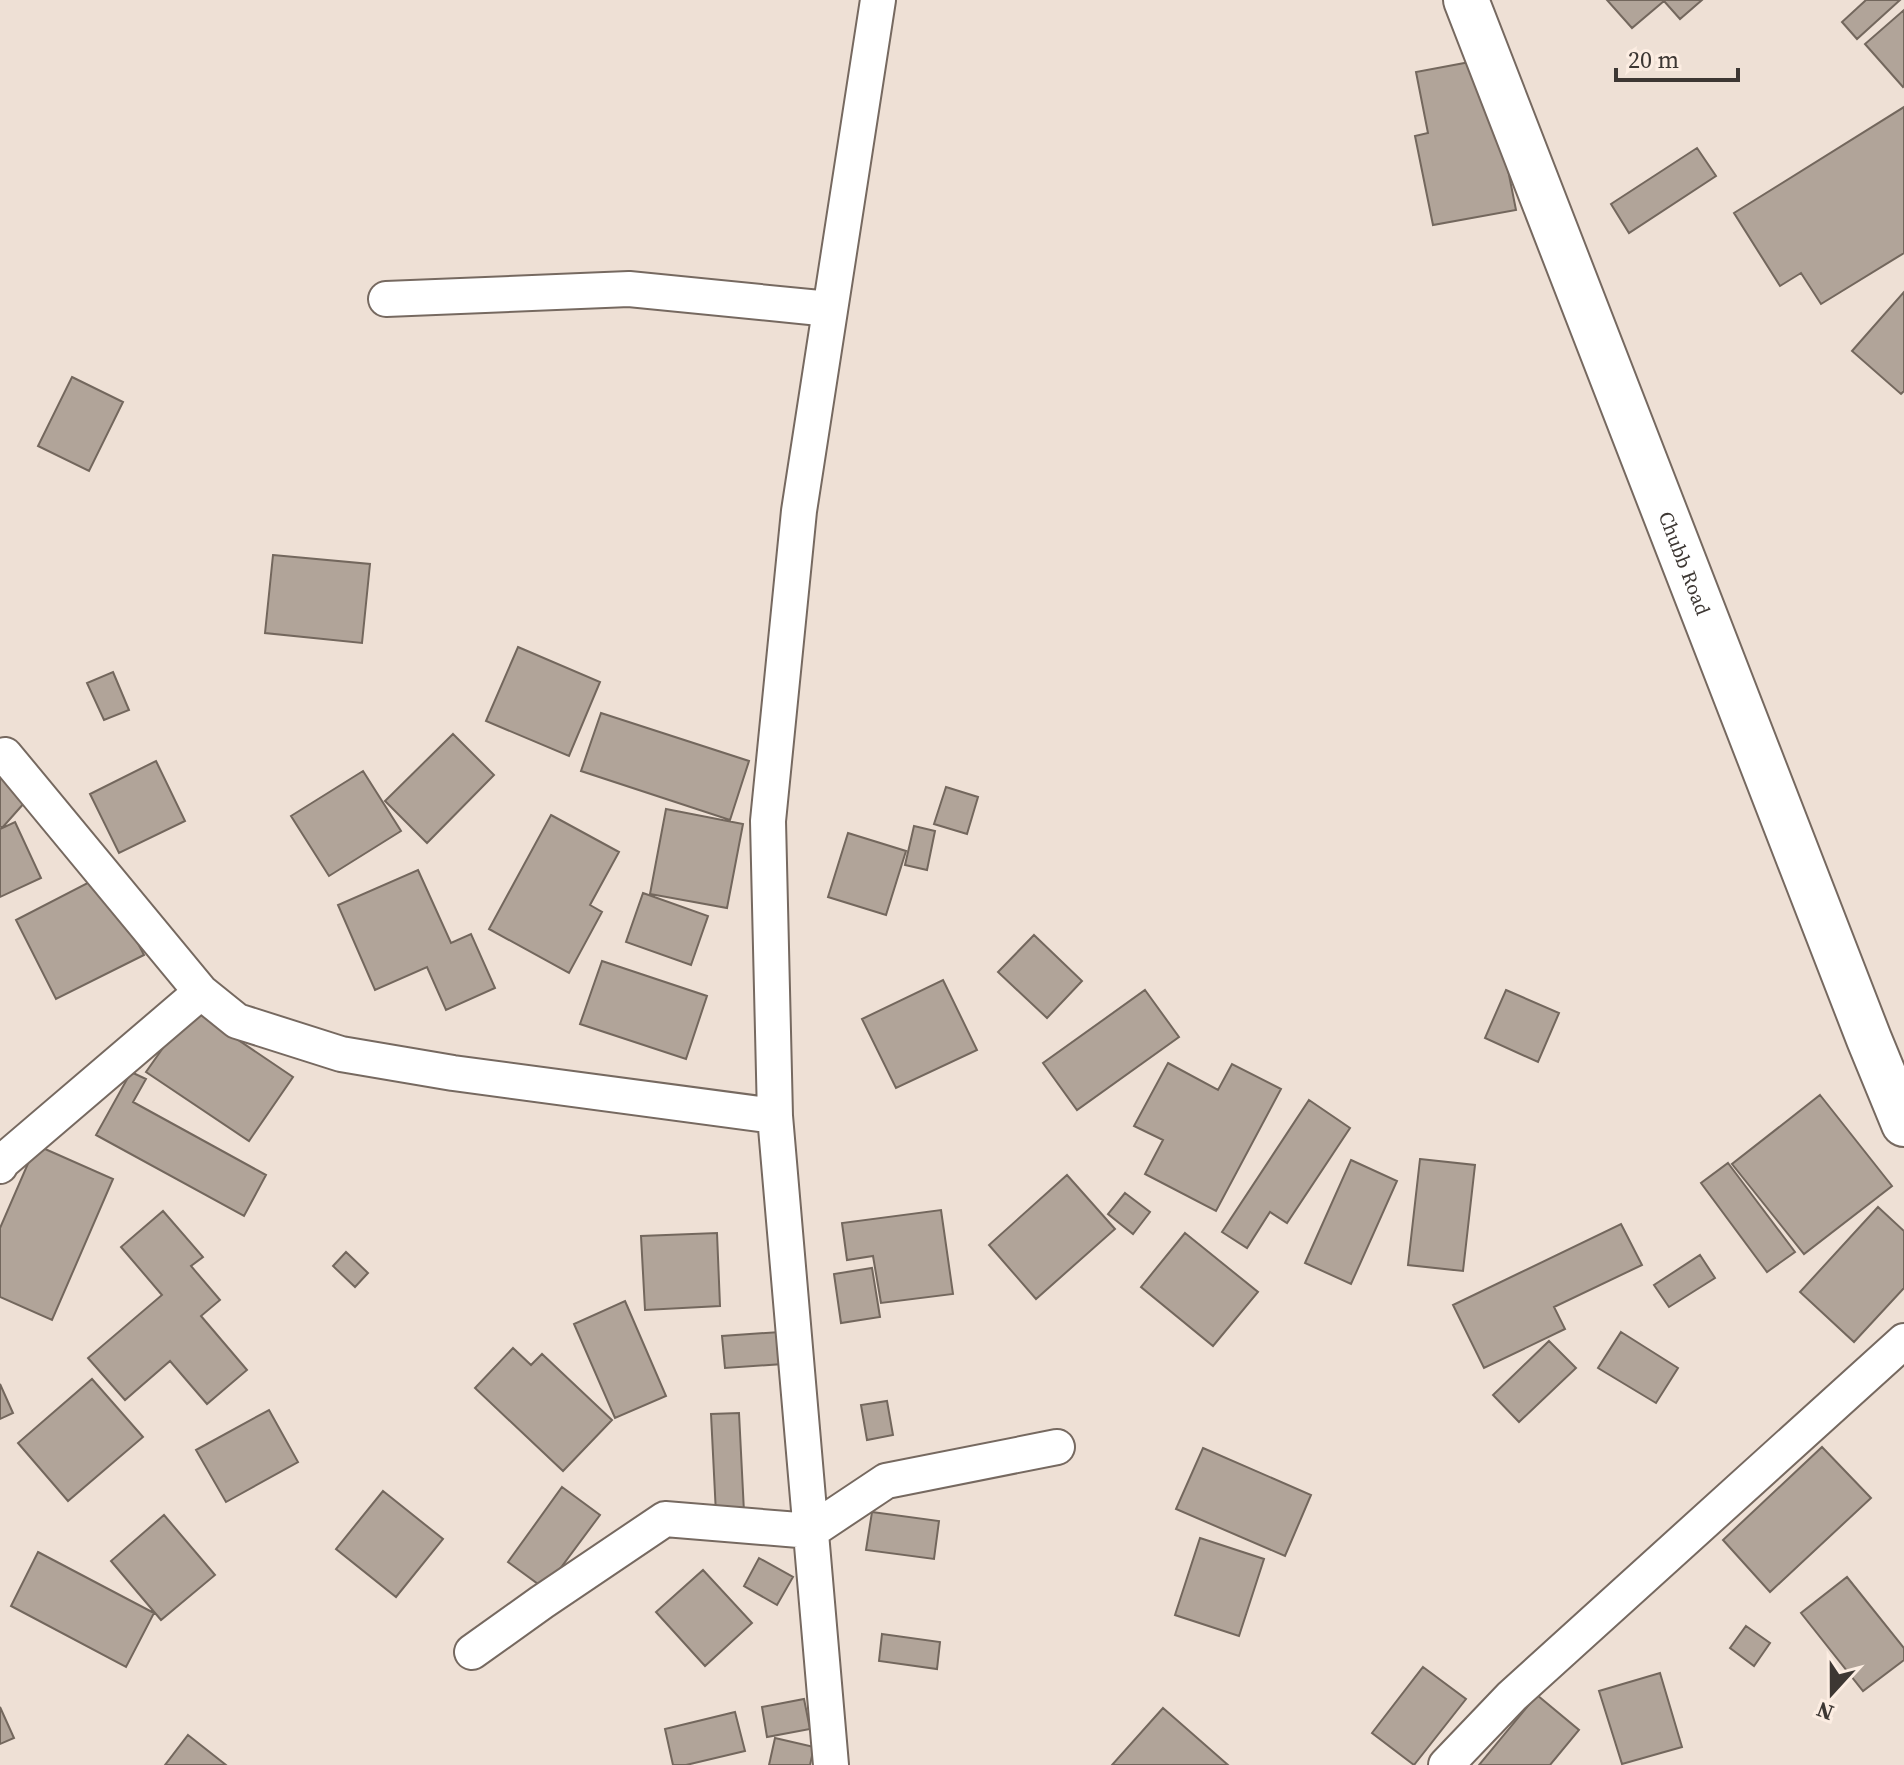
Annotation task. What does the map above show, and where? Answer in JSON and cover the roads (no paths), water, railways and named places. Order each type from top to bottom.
[{"type":"street","points":[[831,1765],[775,1116],[768,821],[799,511],[878,0]]},
{"type":"street","name":"Chubb Road","points":[[1466,0],[1904,1124]]},
{"type":"street","points":[[386,299],[629,289],[830,309]]},
{"type":"street","points":[[5,755],[201,992],[237,1021],[341,1054],[453,1073],[775,1116]]},
{"type":"street","points":[[0,1166],[201,992]]},
{"type":"street","points":[[1446,1765],[1512,1696],[1904,1341]]},
{"type":"street","points":[[472,1652],[665,1519],[811,1531],[886,1481],[1057,1447]]}]
